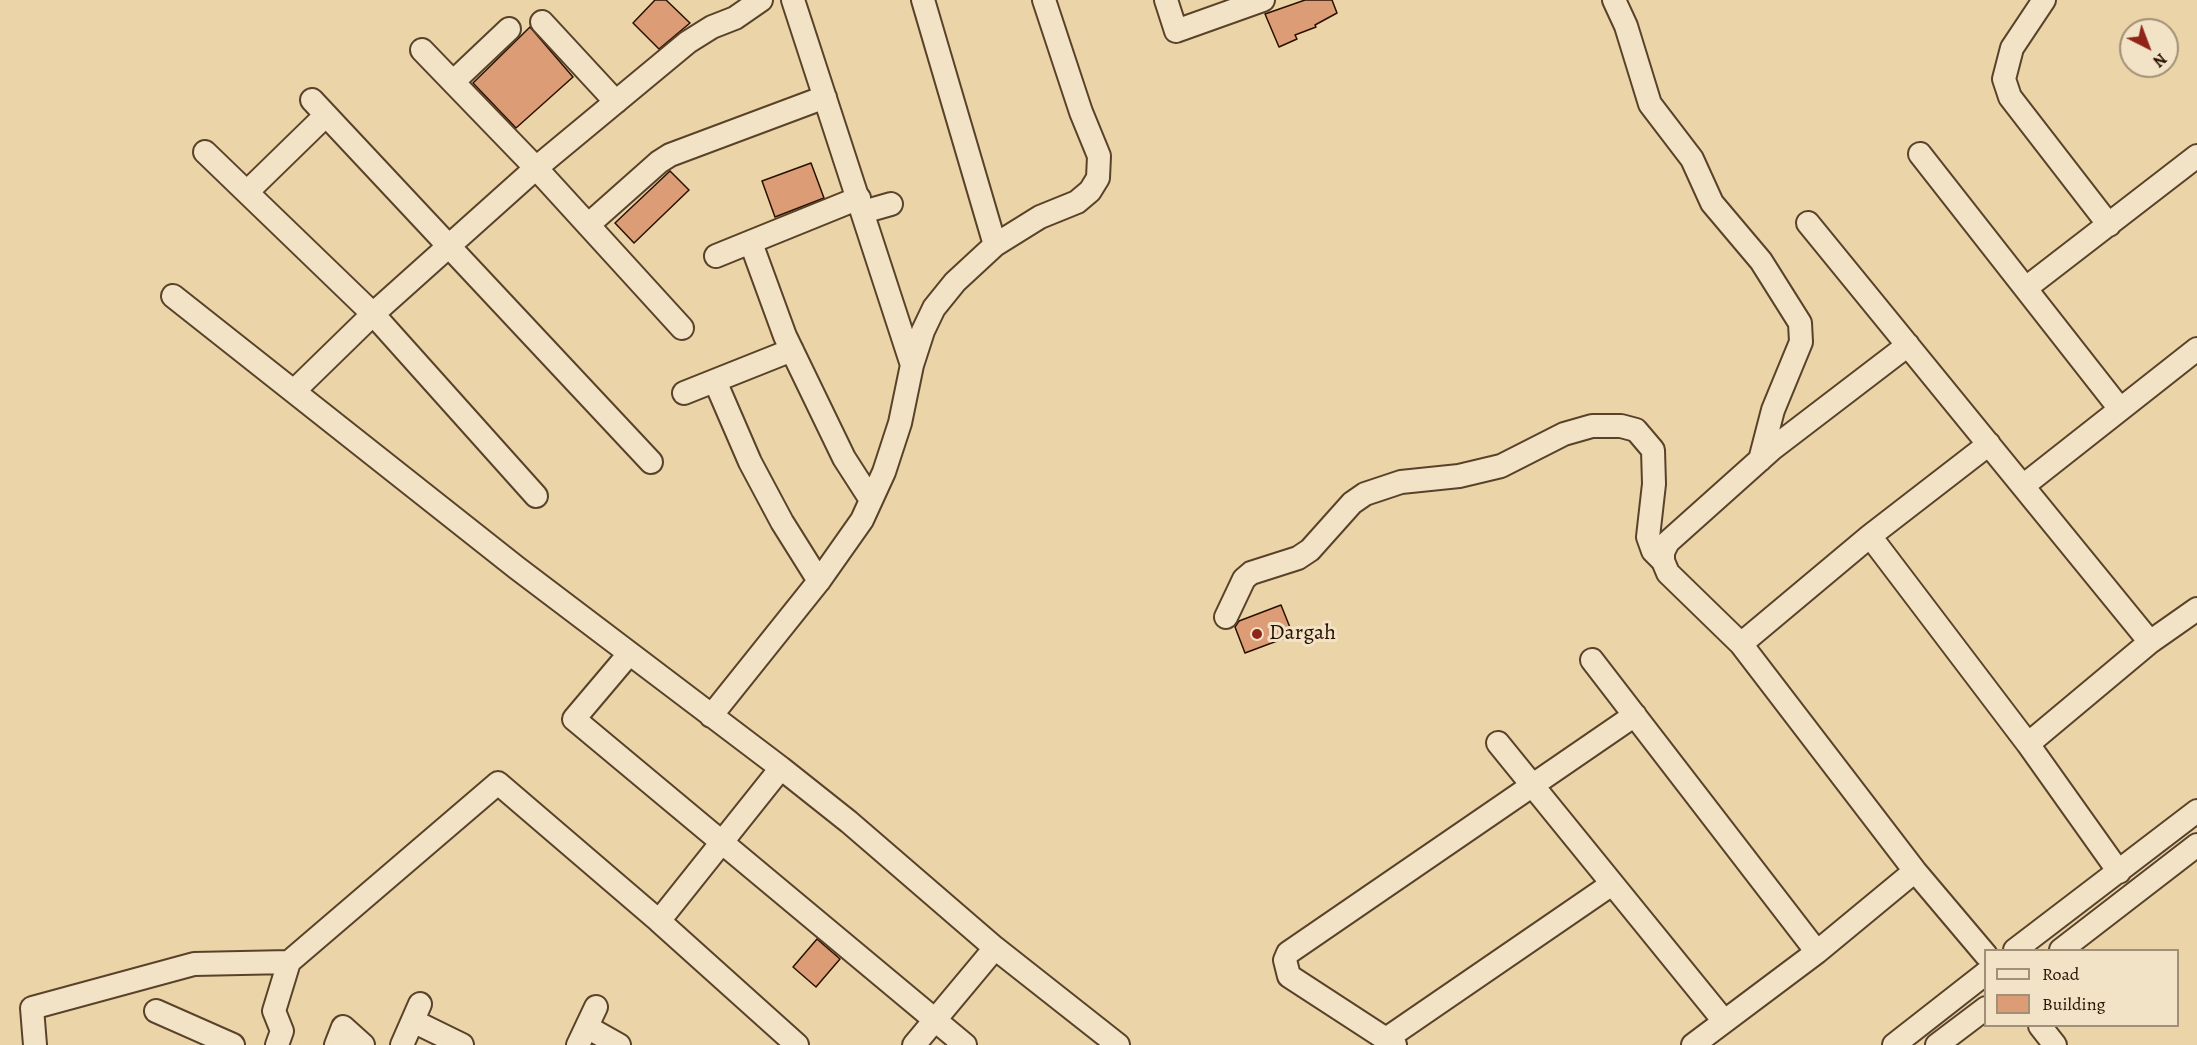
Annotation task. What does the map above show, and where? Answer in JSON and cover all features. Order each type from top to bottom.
[{"type":"street","points":[[294,391],[373,314],[536,168],[688,42],[753,7],[760,0]]},
{"type":"street","points":[[793,0],[912,365]]},
{"type":"street","points":[[923,0],[995,245]]},
{"type":"street","points":[[711,716],[819,581],[862,520],[900,423],[912,365],[923,331],[934,308],[955,282],[995,245],[1040,218],[1077,202],[1090,192],[1098,178],[1099,156],[1080,112],[1044,0]]},
{"type":"street","points":[[1166,0],[1176,31],[1263,0]]},
{"type":"street","points":[[1614,0],[1626,27],[1650,104],[1696,165],[1713,203],[1761,261],[1800,323],[1801,342],[1773,411],[1760,460]]},
{"type":"street","points":[[2044,0],[2012,48],[2004,79],[2010,97],[2109,225]]},
{"type":"street","points":[[542,22],[616,102]]},
{"type":"street","points":[[453,82],[510,29]]},
{"type":"street","points":[[422,50],[536,168],[682,328]]},
{"type":"street","points":[[588,225],[659,162],[670,156],[708,139],[825,97]]},
{"type":"street","points":[[246,192],[319,108],[651,462]]},
{"type":"street","points":[[205,152],[373,314],[536,495]]},
{"type":"street","points":[[1920,154],[2120,409]]},
{"type":"street","points":[[2026,288],[2197,156]]},
{"type":"street","points":[[716,256],[861,205],[891,204]]},
{"type":"street","points":[[1808,223],[2150,642]]},
{"type":"street","points":[[751,243],[792,350],[844,459],[871,500]]},
{"type":"street","points":[[173,296],[517,568],[782,768],[849,822],[995,948],[1118,1045]]},
{"type":"street","points":[[1908,345],[1760,460],[1668,542],[1662,552],[1663,561],[1668,573],[1741,644],[1915,871],[1984,953]]},
{"type":"street","points":[[2023,486],[2197,349]]},
{"type":"street","points":[[684,393],[792,350]]},
{"type":"street","points":[[715,381],[750,462],[782,522],[819,581]]},
{"type":"street","points":[[1226,617],[1244,579],[1251,573],[1298,558],[1310,550],[1352,503],[1365,494],[1381,486],[1459,476],[1501,466],[1564,434],[1592,426],[1621,426],[1636,429],[1653,450],[1654,484],[1648,537],[1653,551],[1663,561]]},
{"type":"street","points":[[1741,644],[1870,536],[1989,444]]},
{"type":"street","points":[[1870,536],[2028,744],[2119,872]]},
{"type":"street","points":[[2028,744],[2150,642],[2197,609]]},
{"type":"street","points":[[629,654],[574,719],[965,1045]]},
{"type":"street","points":[[1592,660],[1818,952]]},
{"type":"street","points":[[1612,884],[1390,1042],[1289,976],[1285,960],[1288,953],[1635,715]]},
{"type":"street","points":[[1498,743],[1724,1022]]},
{"type":"street","points":[[659,921],[782,768]]},
{"type":"street","points":[[277,1045],[282,1031],[274,1011],[289,962],[498,783],[659,921],[797,1045]]},
{"type":"street","points":[[2018,949],[2197,811]]},
{"type":"street","points":[[2064,949],[2197,845]]},
{"type":"street","points":[[1693,1045],[1818,952],[1915,871]]},
{"type":"street","points":[[914,1045],[995,948]]},
{"type":"street","points":[[35,1045],[32,1008],[194,964],[289,962]]},
{"type":"street","points":[[1894,1045],[1984,975]]},
{"type":"street","points":[[596,1006],[582,1036],[619,1045]]},
{"type":"street","points":[[1937,1045],[1984,1010]]},
{"type":"street","points":[[156,1011],[232,1045]]},
{"type":"street","points":[[402,1045],[416,1013],[462,1045]]},
{"type":"street","points":[[336,1045],[343,1027],[363,1045]]},
{"type":"street","points":[[2041,1027],[2055,1045]]},
{"type":"building","points":[[655,0],[666,0],[690,23],[659,49],[633,23]]},
{"type":"building","points":[[1305,0],[1332,0],[1337,13],[1315,25],[1316,27],[1295,35],[1297,39],[1279,47],[1265,14]]},
{"type":"building","points":[[530,27],[573,77],[516,128],[473,83]]},
{"type":"building","points":[[811,163],[824,198],[775,217],[762,181]]},
{"type":"building","points":[[670,171],[689,190],[634,243],[615,223]]},
{"type":"building","points":[[1281,605],[1293,635],[1245,653],[1235,627],[1239,621]]},
{"type":"building","points":[[817,939],[840,959],[816,987],[793,967]]},
{"type":"place","name":"Dargah","points":[[1257,634]]}]
